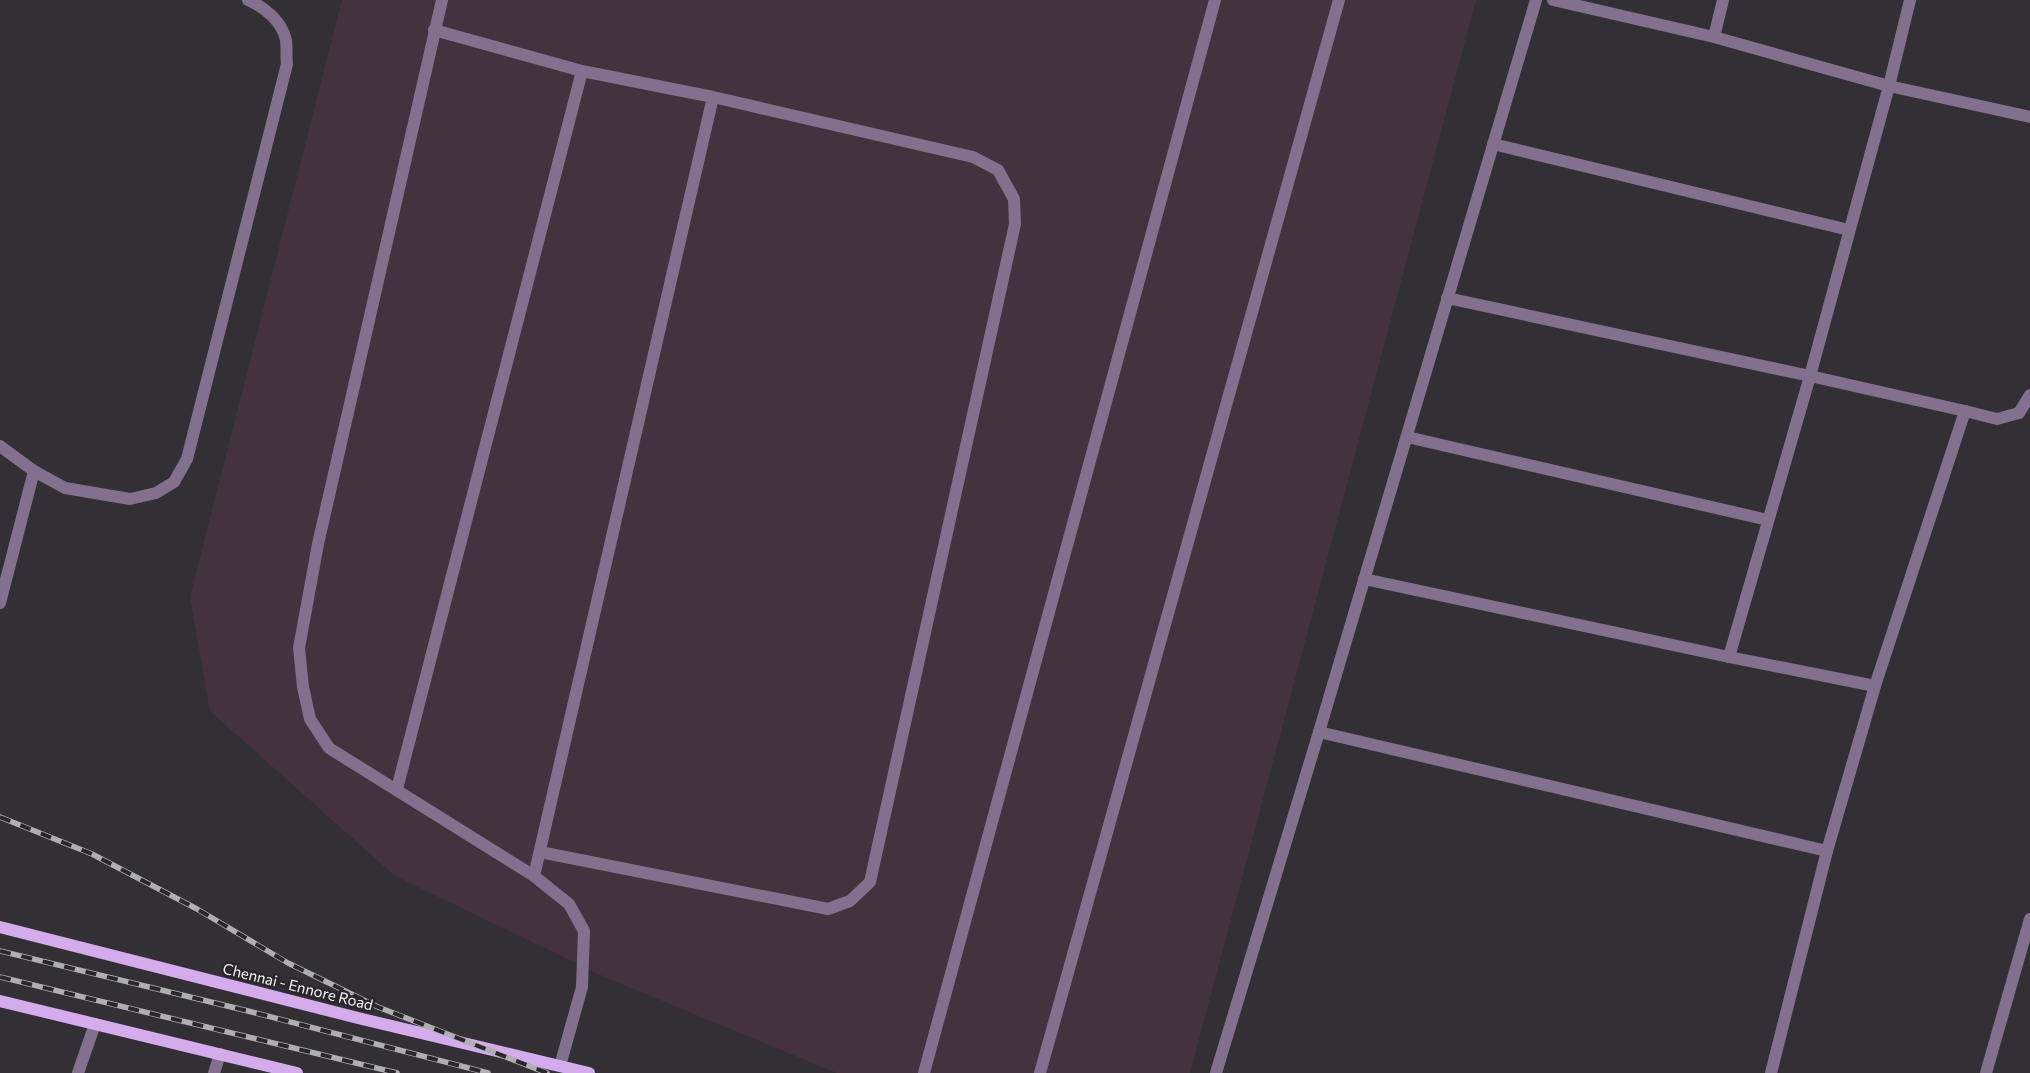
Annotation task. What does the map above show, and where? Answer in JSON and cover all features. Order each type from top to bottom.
[{"type":"main road","name":"Chennai - Ennore Road","points":[[0,927],[362,1019],[589,1073]]},
{"type":"main road","points":[[0,1001],[297,1073]]},
{"type":"street","points":[[0,446],[34,471],[66,488],[130,499],[156,493],[174,482],[187,459],[287,64],[286,38],[274,17],[260,5],[248,0]]},
{"type":"street","points":[[442,0],[318,544],[299,648],[303,686],[310,719],[329,748],[534,876],[569,904],[584,931],[582,987],[560,1066]]},
{"type":"street","points":[[924,1073],[1215,0]]},
{"type":"street","points":[[1040,1073],[1339,0]]},
{"type":"street","points":[[1216,1073],[1536,0]]},
{"type":"street","points":[[1553,0],[1714,38],[1889,86],[2030,116]]},
{"type":"street","points":[[1714,38],[1723,0]]},
{"type":"street","points":[[1729,657],[1810,376],[1889,86],[1910,0]]},
{"type":"street","points":[[434,30],[582,71],[713,97],[973,157],[998,170],[1014,199],[1015,224],[870,882],[850,901],[828,909],[540,852]]},
{"type":"street","points":[[396,790],[582,71]]},
{"type":"street","points":[[534,876],[713,97]]},
{"type":"street","points":[[1493,144],[1849,230]]},
{"type":"street","points":[[1448,298],[1810,376],[1997,419],[2019,413],[2030,395]]},
{"type":"street","points":[[1771,1073],[1827,851],[1875,686],[1965,412]]},
{"type":"street","points":[[1407,437],[1768,520]]},
{"type":"street","points":[[0,603],[34,471]]},
{"type":"street","points":[[1364,579],[1729,657],[1875,686]]},
{"type":"street","points":[[1319,732],[1827,851]]},
{"type":"street","points":[[1986,1073],[2030,919]]},
{"type":"street","points":[[78,1073],[94,1024]]},
{"type":"street","points":[[214,1073],[220,1054]]},
{"type":"shaded area","points":[[342,0],[1476,0],[1190,1073],[837,1073],[607,978],[395,876],[210,711],[190,597]]},
{"type":"railway","points":[[0,817],[92,854],[197,909],[288,963],[378,1007],[547,1073]]},
{"type":"railway","points":[[0,951],[248,1011],[488,1073]]},
{"type":"railway","points":[[0,977],[397,1073]]}]
